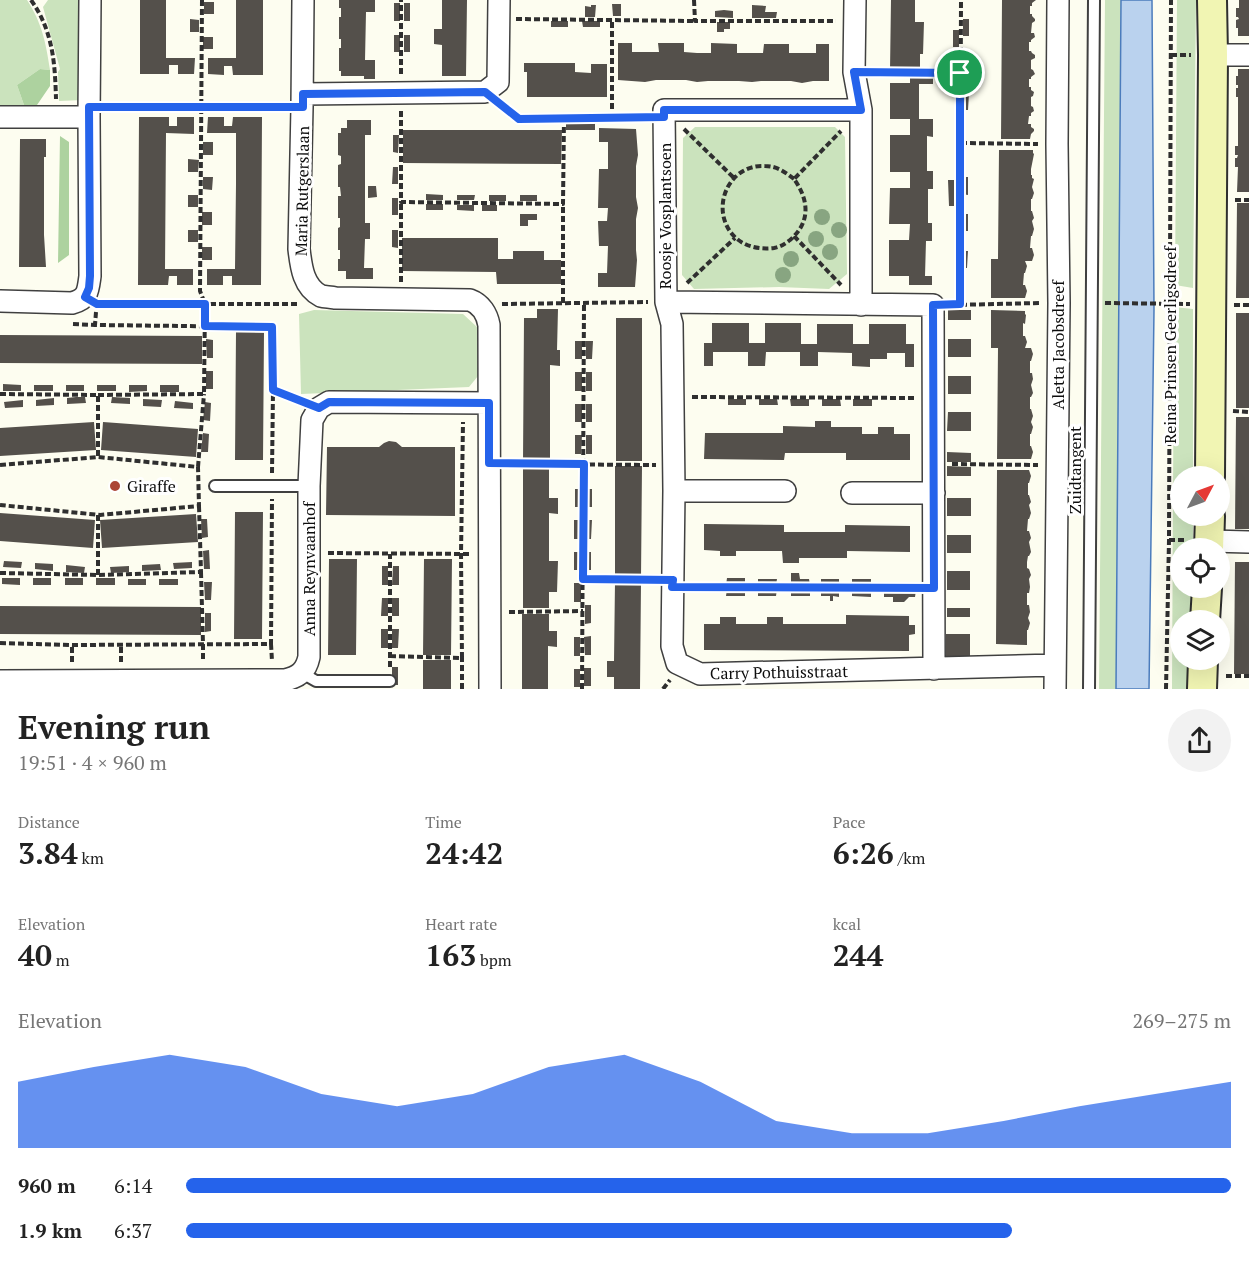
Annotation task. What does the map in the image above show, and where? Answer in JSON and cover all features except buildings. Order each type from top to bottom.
[{"type":"street","points":[[0,301],[72,303],[85,297],[89,288],[90,0]]},
{"type":"street","name":"Maria Rutgerslaan","points":[[303,0],[299,249],[302,273],[312,289]]},
{"type":"street","name":"Aletta Jacobsdreef","points":[[1055,689],[1059,303],[1058,0]]},
{"type":"street","points":[[1210,466],[1212,0]]},
{"type":"street","points":[[303,100],[401,93],[485,92],[498,82],[499,9]]},
{"type":"street","points":[[855,10],[854,72],[861,110],[861,305]]},
{"type":"street","points":[[1213,55],[1249,55]]},
{"type":"street","points":[[664,113],[861,110]]},
{"type":"street","points":[[0,117],[56,117],[89,112]]},
{"type":"street","name":"Roosje Vosplantsoen","points":[[664,113],[666,302],[933,305]]},
{"type":"street","points":[[312,289],[321,296],[335,298],[470,300],[477,303],[487,316],[489,325],[490,689]]},
{"type":"street","name":"Carry Pothuisstraat","points":[[666,302],[672,324],[674,491],[672,646],[678,663],[700,674],[1055,665]]},
{"type":"street","points":[[933,305],[934,669]]},
{"type":"street","points":[[309,486],[312,420],[319,408],[329,402],[489,403]]},
{"type":"street","name":"Anna Reynvaanhof","points":[[302,673],[309,657],[309,486]]},
{"type":"street","points":[[674,491],[785,491]]},
{"type":"street","points":[[852,493],[934,493]]},
{"type":"street","points":[[1210,535],[1249,542]]},
{"type":"street","points":[[1202,689],[1203,670]]},
{"type":"street","points":[[0,681],[92,685],[285,680],[302,673]]},
{"type":"lane","name":"Zuidtangent","points":[[1089,689],[1094,0]]},
{"type":"lane","name":"Anna Reynvaanhof","points":[[215,486],[309,486]]},
{"type":"lane","points":[[302,673],[316,681],[390,681]]},
{"type":"path","points":[[31,0],[40,12],[52,48],[56,117]]},
{"type":"path","points":[[202,0],[200,291],[205,304],[205,326],[204,394],[198,467],[202,681]]},
{"type":"path","points":[[401,0],[401,299]]},
{"type":"path","points":[[694,0],[695,21]]},
{"type":"path","points":[[960,304],[961,0]]},
{"type":"path","name":"Reina Prinsen Geerligsdreef","points":[[1166,689],[1171,0]]},
{"type":"path","points":[[499,9],[612,20],[695,21],[855,10]]},
{"type":"path","points":[[612,20],[612,118]]},
{"type":"path","points":[[854,72],[960,73]]},
{"type":"path","points":[[485,92],[519,119],[612,118],[664,113],[734,178]]},
{"type":"path","points":[[89,112],[303,100]]},
{"type":"path","points":[[794,179],[861,110]]},
{"type":"path","points":[[563,303],[564,118]]},
{"type":"path","points":[[961,143],[1057,144]]},
{"type":"path","points":[[764,165],[780,169],[794,179],[805,201],[805,214],[794,236],[785,244],[774,248],[753,248],[737,241],[727,228],[722,205],[726,189],[734,178],[748,169],[764,165]]},
{"type":"path","points":[[401,201],[563,204]]},
{"type":"path","points":[[794,236],[861,305]]},
{"type":"path","points":[[481,308],[496,304],[666,302],[735,238]]},
{"type":"path","points":[[0,644],[271,644],[272,327],[95,325],[97,304],[300,304],[312,289]]},
{"type":"path","points":[[582,689],[584,303]]},
{"type":"path","points":[[933,305],[1059,303]]},
{"type":"path","points":[[1110,303],[1158,304]]},
{"type":"path","points":[[273,390],[319,408]]},
{"type":"path","points":[[0,394],[204,394]]},
{"type":"path","points":[[98,395],[98,457]]},
{"type":"path","points":[[673,397],[933,399]]},
{"type":"path","points":[[462,689],[461,554],[464,403]]},
{"type":"path","points":[[0,465],[98,457],[198,467]]},
{"type":"path","points":[[489,463],[673,465]]},
{"type":"path","points":[[934,464],[1058,465]]},
{"type":"path","points":[[0,505],[98,515],[199,506]]},
{"type":"path","points":[[98,515],[98,575]]},
{"type":"path","points":[[309,553],[490,554]]},
{"type":"path","points":[[390,554],[390,681]]},
{"type":"path","points":[[0,573],[98,575],[201,572]]},
{"type":"path","points":[[583,579],[673,584],[934,588]]},
{"type":"path","points":[[490,613],[583,611]]},
{"type":"path","points":[[390,656],[462,658]]},
{"type":"green space","points":[[0,0],[27,0],[40,25],[45,42],[50,70],[40,69],[17,85],[24,105],[0,105]]},
{"type":"green space","points":[[48,0],[82,0],[83,100],[59,101],[58,72],[60,69],[43,7]]},
{"type":"green space","points":[[1105,0],[1121,0],[1116,689],[1099,689]]},
{"type":"green space","points":[[1177,0],[1196,0],[1193,288],[1175,285]]},
{"type":"green space","points":[[40,69],[50,70],[50,86],[37,105],[24,105],[17,85]]},
{"type":"green space","points":[[695,127],[835,127],[845,137],[847,274],[829,289],[779,287],[694,289],[682,275],[683,138]]},
{"type":"green space","points":[[60,136],[69,142],[69,255],[58,263]]},
{"type":"green space","points":[[1174,307],[1193,309],[1193,466],[1173,466]]},
{"type":"green space","points":[[314,310],[463,314],[477,327],[478,376],[469,387],[301,394],[299,314]]},
{"type":"green space","points":[[1173,526],[1193,526],[1193,538],[1173,538]]},
{"type":"green space","points":[[1172,598],[1193,598],[1193,610],[1172,610]]},
{"type":"green space","points":[[1172,670],[1192,670],[1192,689],[1172,689]]},
{"type":"water","points":[[1121,0],[1152,0],[1154,310],[1149,689],[1116,689]]},
{"type":"place","name":"Giraffe","points":[[115,486]]},
{"type":"route","points":[[854,72],[960,73],[960,304],[933,305],[934,588],[672,587],[673,580],[583,579],[584,464],[489,463],[489,403],[329,402],[319,408],[273,390],[272,327],[205,326],[205,304],[97,304],[85,297],[89,288],[90,276],[89,107],[303,107],[303,94],[485,92],[519,119],[664,117],[664,110],[861,110],[854,72]]}]
